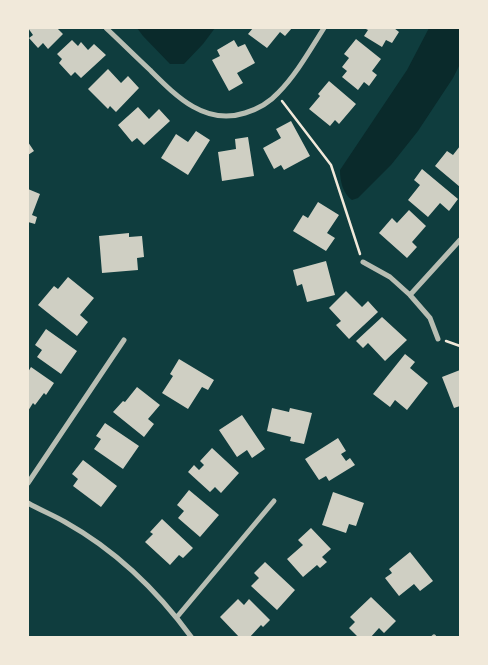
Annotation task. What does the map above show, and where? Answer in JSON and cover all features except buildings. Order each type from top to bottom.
[{"type":"street","points":[[106,28],[178,98],[199,111],[220,116],[241,115],[264,105],[290,79],[324,28]]},
{"type":"street","points":[[410,295],[460,240]]},
{"type":"street","points":[[363,262],[390,277],[410,295],[430,318],[438,339]]},
{"type":"street","points":[[28,484],[124,340]]},
{"type":"street","points":[[177,617],[274,501]]},
{"type":"street","points":[[28,504],[64,521],[118,558],[150,586],[177,617],[192,638]]},
{"type":"path","points":[[277,94],[331,165],[363,262]]},
{"type":"path","points":[[438,339],[460,346]]},
{"type":"water","points":[[137,28],[215,28],[184,64],[170,64]]},
{"type":"water","points":[[429,28],[460,28],[460,64],[453,78],[418,131],[391,165],[358,198],[352,200],[346,194],[343,187],[340,170],[407,70]]}]
